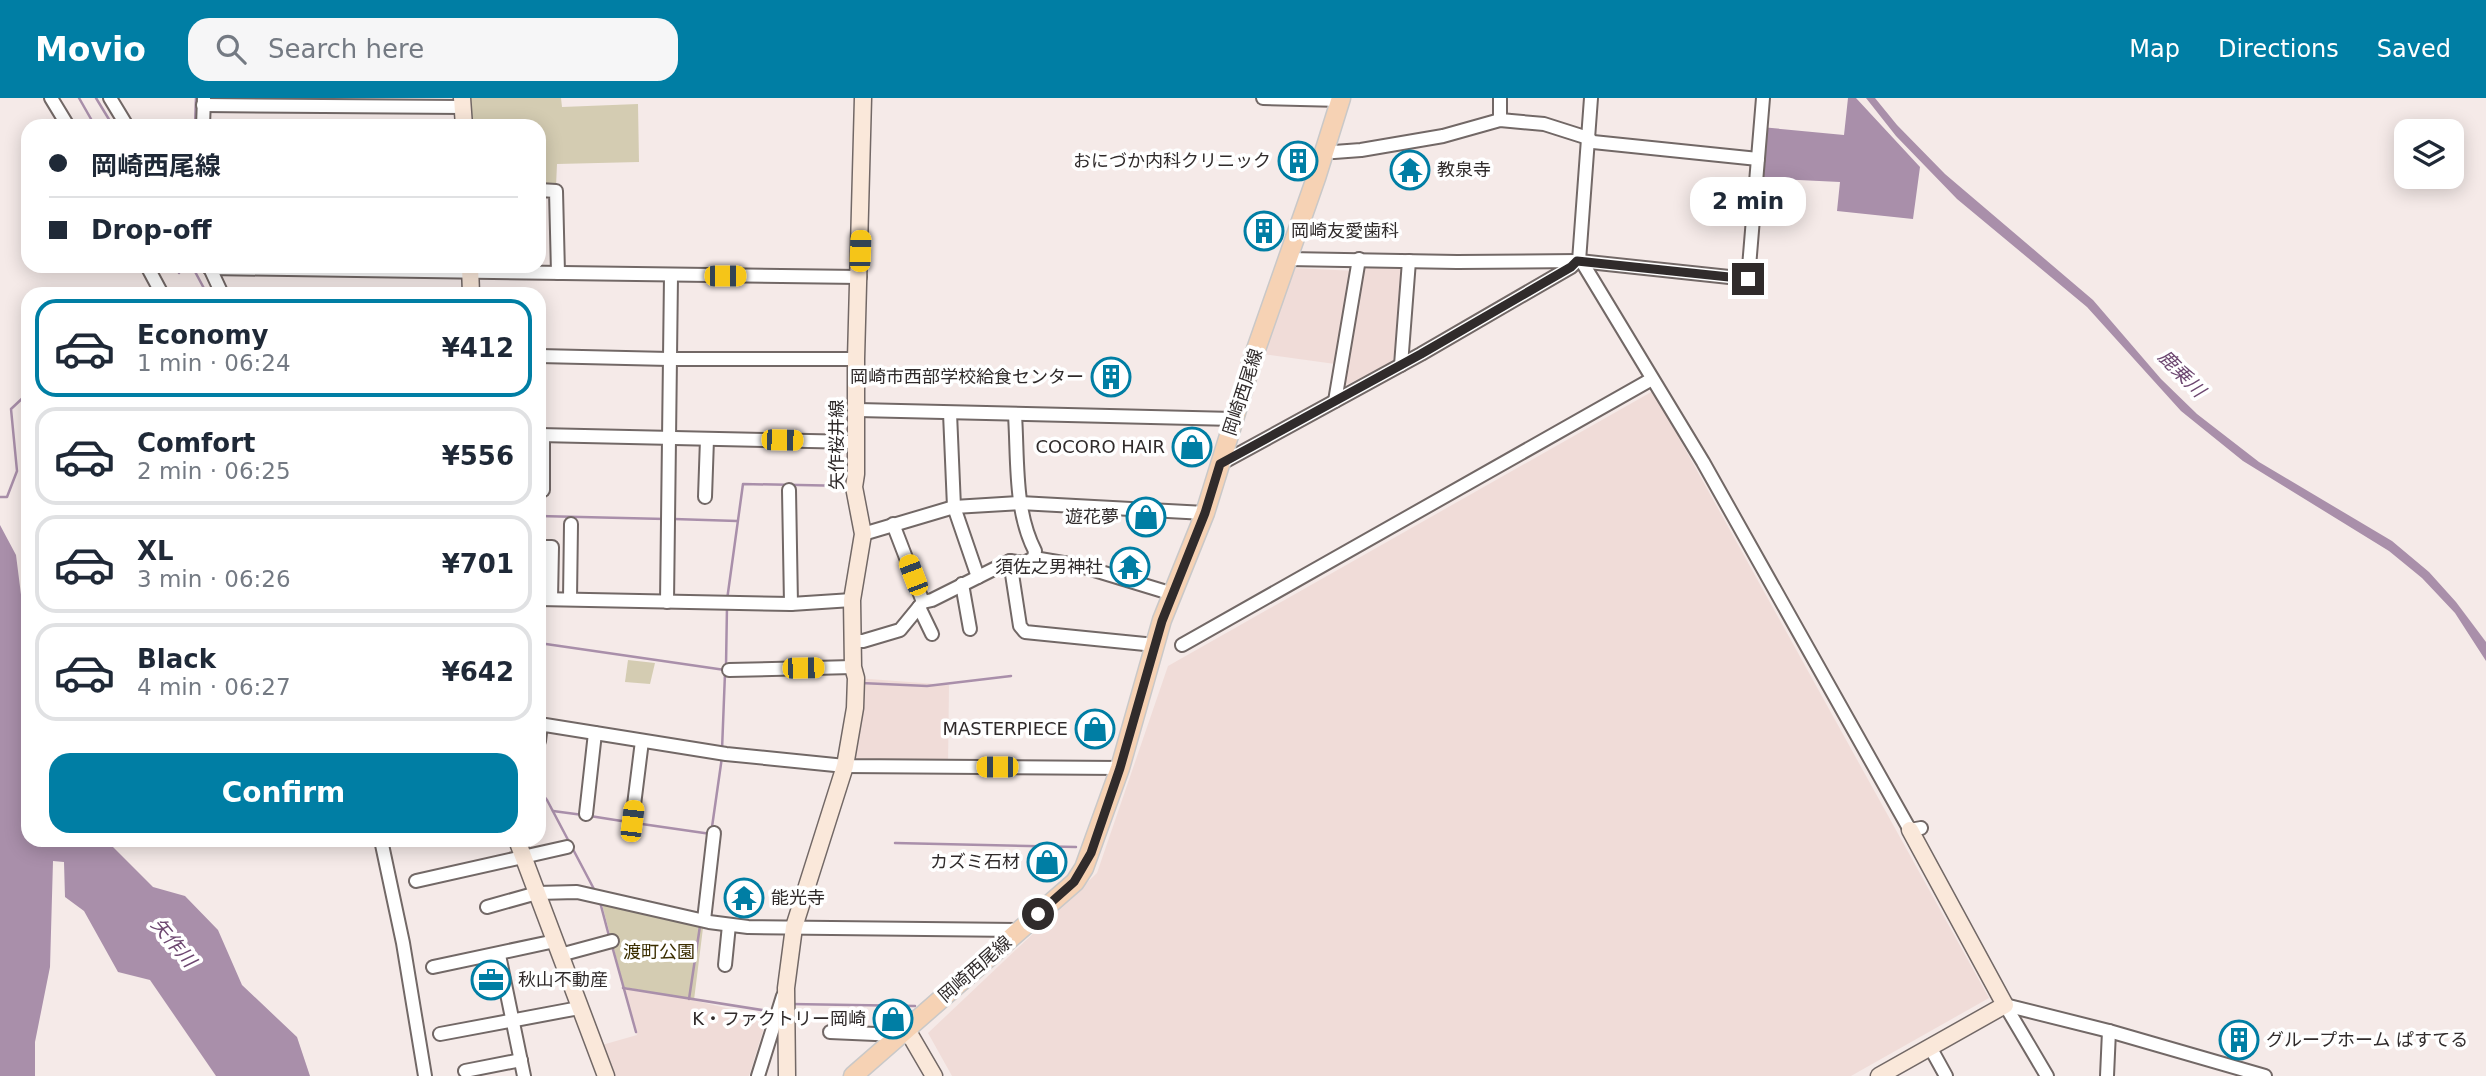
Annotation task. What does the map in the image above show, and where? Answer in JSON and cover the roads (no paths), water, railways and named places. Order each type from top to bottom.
[{"type":"main road","name":"岡崎西尾線","points":[[853,1076],[869,1069],[902,1031],[1074,882],[1084,868],[1120,768],[1155,645],[1205,513],[1341,99]]},
{"type":"street","points":[[51,98],[64,119]]},
{"type":"street","points":[[110,98],[123,119]]},
{"type":"street","name":"矢作桜井線","points":[[787,1076],[786,988],[794,927],[845,766],[855,708],[852,600],[863,534],[854,487],[858,410],[856,359],[863,98]]},
{"type":"street","points":[[1263,98],[1341,99]]},
{"type":"street","points":[[1500,98],[1500,120]]},
{"type":"street","points":[[1591,98],[1579,261],[1703,462],[1916,829],[2005,1005],[2047,1076]]},
{"type":"street","points":[[1288,259],[1579,261],[1748,279],[1763,98]]},
{"type":"street","points":[[204,102],[463,102]]},
{"type":"street","points":[[1326,150],[1361,150],[1443,136],[1500,120],[1544,124],[1593,142],[1758,159]]},
{"type":"street","points":[[546,190],[556,191],[558,273]]},
{"type":"street","points":[[1335,401],[1359,259]]},
{"type":"street","points":[[1401,365],[1409,261]]},
{"type":"street","points":[[1220,464],[1401,365],[1579,261]]},
{"type":"street","points":[[546,273],[860,277]]},
{"type":"street","points":[[667,602],[671,276]]},
{"type":"street","points":[[546,356],[856,359]]},
{"type":"street","points":[[1182,645],[1652,379]]},
{"type":"street","points":[[858,410],[1234,419]]},
{"type":"street","points":[[950,413],[954,508],[978,577]]},
{"type":"street","points":[[1015,415],[1020,503],[1025,532],[1035,551],[1034,558]]},
{"type":"street","points":[[546,435],[856,442]]},
{"type":"street","points":[[705,498],[707,439]]},
{"type":"street","points":[[789,490],[791,604]]},
{"type":"street","points":[[863,534],[954,508],[1020,503],[1205,513]]},
{"type":"street","points":[[570,599],[571,524]]},
{"type":"street","points":[[893,524],[932,634]]},
{"type":"street","points":[[546,547],[552,547],[546,592]]},
{"type":"street","points":[[853,640],[863,641],[900,630],[921,604],[1010,561],[1024,563],[1034,558],[1081,566],[1173,594]]},
{"type":"street","points":[[1010,561],[1020,626],[1025,632],[1155,645]]},
{"type":"street","points":[[962,584],[970,629]]},
{"type":"street","points":[[546,599],[791,604],[852,600]]},
{"type":"street","points":[[729,670],[853,667]]},
{"type":"street","points":[[546,725],[726,754],[845,766],[1120,768]]},
{"type":"street","points":[[586,814],[595,733]]},
{"type":"street","points":[[632,821],[642,741]]},
{"type":"street","points":[[704,920],[714,833]]},
{"type":"street","points":[[382,847],[403,943],[425,1076]]},
{"type":"street","points":[[519,847],[606,1076]]},
{"type":"street","points":[[416,881],[567,847]]},
{"type":"street","points":[[486,907],[537,893],[577,892],[748,928],[1020,930]]},
{"type":"street","points":[[724,965],[729,925]]},
{"type":"street","points":[[432,967],[499,955],[612,941]]},
{"type":"street","points":[[499,955],[524,1076]]},
{"type":"street","points":[[758,1076],[786,988]]},
{"type":"street","points":[[1879,1076],[2005,1005],[2109,1031],[2265,1076]]},
{"type":"street","points":[[440,1034],[579,1008]]},
{"type":"street","points":[[830,1032],[902,1031],[934,1076]]},
{"type":"street","points":[[2107,1076],[2109,1031]]},
{"type":"street","points":[[1930,1048],[1946,1076]]},
{"type":"street","points":[[466,1071],[521,1060]]},
{"type":"water","points":[[1848,98],[1856,98],[1920,167],[1913,219],[1837,211],[1840,182],[1756,178],[1761,127],[1844,135]]},
{"type":"water","points":[[1866,98],[1875,98],[1897,125],[1945,174],[2093,300],[2161,379],[2197,414],[2259,462],[2392,541],[2429,572],[2486,642],[2486,661],[2455,613],[2422,578],[2389,551],[2243,461],[2181,411],[2087,307],[1957,199],[1896,136]]},
{"type":"water","name":"矢作川","points":[[0,525],[16,555],[21,595],[21,847],[113,847],[153,887],[185,896],[218,930],[242,985],[297,1037],[310,1076],[216,1076],[150,980],[118,972],[84,911],[65,897],[64,862],[53,861],[50,967],[35,1042],[35,1076],[0,1076]]},
{"type":"waterway","points":[[79,98],[91,119]]},
{"type":"waterway","points":[[96,98],[109,119]]},
{"type":"waterway","points":[[195,119],[196,98]]},
{"type":"waterway","points":[[196,273],[203,287]]},
{"type":"waterway","points":[[0,497],[7,497],[17,471],[11,409],[21,400]]},
{"type":"waterway","points":[[727,600],[743,484],[849,486]]},
{"type":"waterway","points":[[546,516],[665,519]]},
{"type":"waterway","points":[[674,519],[737,521]]},
{"type":"waterway","points":[[726,666],[727,606]]},
{"type":"waterway","points":[[546,644],[725,670]]},
{"type":"waterway","points":[[722,750],[725,673]]},
{"type":"waterway","points":[[861,683],[927,686],[1011,676]]},
{"type":"waterway","points":[[635,823],[711,834],[722,757]]},
{"type":"waterway","points":[[546,799],[595,891]]},
{"type":"waterway","points":[[553,811],[583,815]]},
{"type":"waterway","points":[[590,816],[628,822]]},
{"type":"waterway","points":[[895,843],[1076,847]]},
{"type":"waterway","points":[[600,902],[609,936]]},
{"type":"waterway","points":[[689,999],[700,926]]},
{"type":"waterway","points":[[612,946],[636,1032]]},
{"type":"waterway","points":[[623,988],[768,1011]]},
{"type":"waterway","points":[[791,1004],[915,1006]]},
{"type":"place","name":"おにづか内科クリニック","points":[[1298,161]]},
{"type":"place","name":"教泉寺","points":[[1410,170]]},
{"type":"place","name":"岡崎友愛歯科","points":[[1264,231]]},
{"type":"place","name":"岡崎市西部学校給食センター","points":[[1111,377]]},
{"type":"place","name":"COCORO HAIR","points":[[1192,447]]},
{"type":"place","name":"遊花夢","points":[[1146,517]]},
{"type":"place","name":"須佐之男神社","points":[[1130,567]]},
{"type":"place","name":"MASTERPIECE","points":[[1095,729]]},
{"type":"place","name":"カズミ石材","points":[[1047,862]]},
{"type":"place","name":"能光寺","points":[[744,898]]},
{"type":"place","name":"秋山不動産","points":[[491,980]]},
{"type":"place","name":"K・ファクトリー岡崎","points":[[893,1019]]},
{"type":"place","name":"グループホーム ぱすてる","points":[[2239,1040]]},
{"type":"water label","name":"鹿乗川","points":[[2182,373]]},
{"type":"park label","name":"渡町公園","points":[[659,952]]}]
